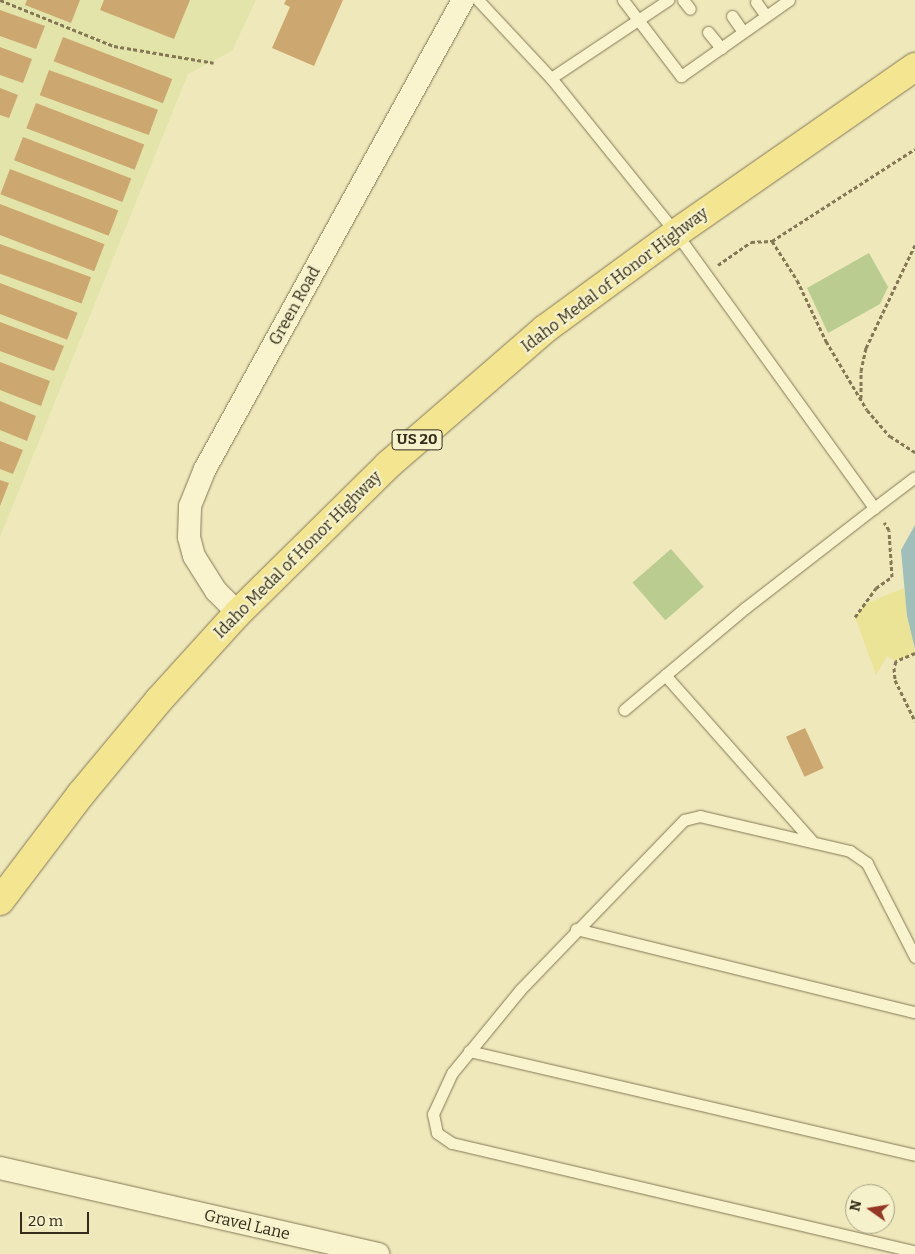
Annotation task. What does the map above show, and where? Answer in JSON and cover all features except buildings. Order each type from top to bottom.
[{"type":"main road","name":"Idaho Medal of Honor Highway","points":[[0,900],[81,794],[159,700],[238,613],[388,465],[545,329],[676,233],[915,67]]},
{"type":"street","name":"Green Road","points":[[238,613],[207,579],[194,556],[190,537],[190,506],[205,469],[463,0]]},
{"type":"street","name":"Gravel Lane","points":[[0,1168],[378,1254]]},
{"type":"lane","points":[[478,0],[551,78],[676,233],[874,508]]},
{"type":"lane","points":[[623,0],[636,21],[681,76],[789,0]]},
{"type":"lane","points":[[551,78],[668,0]]},
{"type":"lane","points":[[683,0],[690,10]]},
{"type":"lane","points":[[756,2],[766,16]]},
{"type":"lane","points":[[732,16],[743,32]]},
{"type":"lane","points":[[708,32],[721,48]]},
{"type":"lane","points":[[624,710],[745,608],[915,477]]},
{"type":"lane","points":[[665,675],[812,841]]},
{"type":"lane","points":[[915,957],[867,863],[850,851],[700,816],[684,820],[576,929],[469,1051],[452,1072],[433,1114],[437,1133],[452,1143],[915,1252]]},
{"type":"lane","points":[[576,929],[915,1012]]},
{"type":"lane","points":[[469,1051],[915,1155]]},
{"type":"path","points":[[0,0],[114,46],[214,63]]},
{"type":"path","points":[[705,274],[751,242],[772,241],[915,149]]},
{"type":"path","points":[[772,241],[797,280],[826,341],[861,399],[880,427],[915,452]]},
{"type":"path","points":[[861,399],[861,371],[866,348],[915,245]]},
{"type":"path","points":[[855,617],[876,588],[892,577],[889,530],[874,508]]},
{"type":"path","points":[[915,653],[896,661],[894,668],[895,680],[915,721]]},
{"type":"green space","points":[[0,0],[256,0],[232,51],[188,74],[0,537]]},
{"type":"green space","points":[[869,253],[888,287],[880,304],[828,333],[807,288]]},
{"type":"green space","points":[[671,549],[704,587],[665,620],[633,582]]},
{"type":"sand","points":[[904,588],[915,653],[896,661],[887,656],[876,675],[855,617],[865,604]]},
{"type":"water","points":[[915,525],[915,649],[907,616],[901,550]]}]
